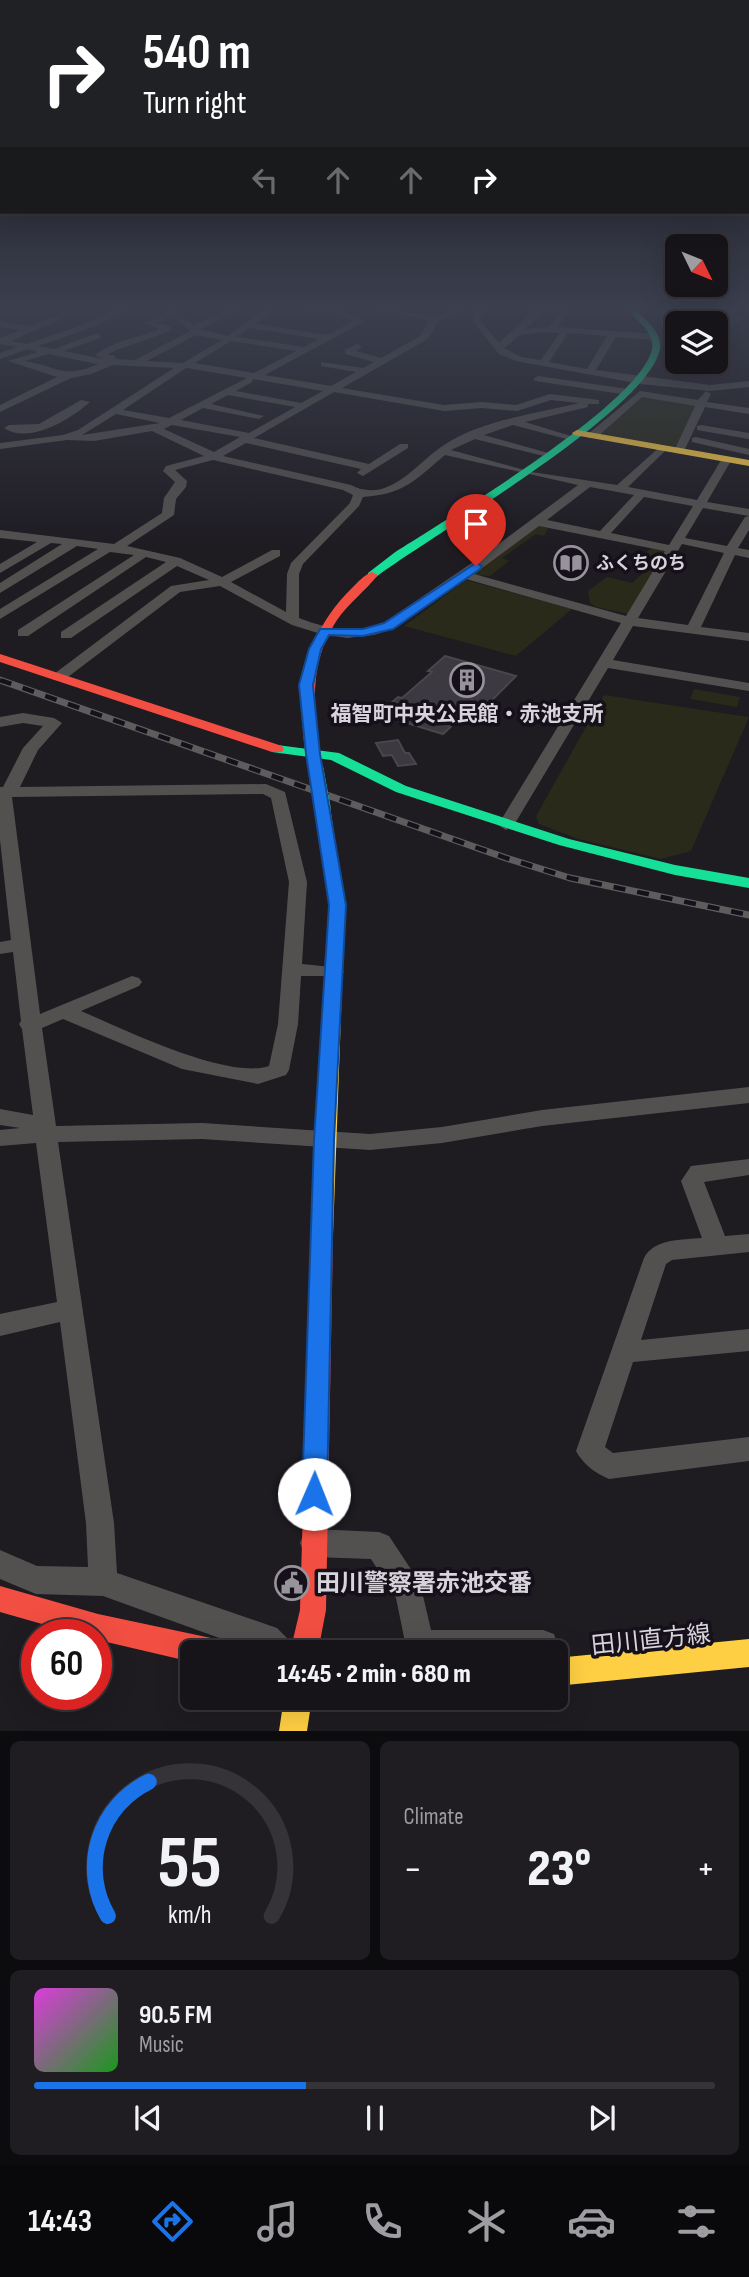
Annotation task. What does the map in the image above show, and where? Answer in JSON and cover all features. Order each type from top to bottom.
[{"type":"main road","points":[[307,1640],[313,1610],[324,1140],[337,905],[306,685],[315,649],[339,609],[381,566],[531,473],[548,456],[583,432],[633,387]]},
{"type":"main road","points":[[583,432],[662,448],[688,448],[727,460],[749,463]]},
{"type":"main road","points":[[0,658],[274,749],[315,761],[334,756],[401,789],[506,825],[627,860],[749,883]]},
{"type":"main road","points":[[0,1599],[98,1627],[180,1645]]},
{"type":"main road","name":"田川直方線","points":[[568,1671],[749,1653]]},
{"type":"main road","points":[[293,1731],[296,1710]]},
{"type":"street","points":[[0,409],[51,387]]},
{"type":"street","points":[[64,438],[82,432],[151,387]]},
{"type":"street","points":[[0,446],[47,439],[94,438],[153,428],[237,387]]},
{"type":"street","points":[[319,387],[444,408],[482,405],[524,408],[550,397],[595,402]]},
{"type":"street","points":[[0,615],[168,514],[170,498],[180,487],[181,481],[169,471],[170,468],[215,456],[336,387]]},
{"type":"street","points":[[577,387],[623,396]]},
{"type":"street","points":[[699,387],[722,387]]},
{"type":"street","points":[[688,448],[701,428],[710,388]]},
{"type":"street","points":[[228,392],[297,404]]},
{"type":"street","points":[[513,422],[583,432],[640,394],[705,407],[749,420]]},
{"type":"street","points":[[359,494],[394,489],[444,451],[474,435],[513,422],[623,396]]},
{"type":"street","points":[[4,425],[26,431],[39,429],[85,402]]},
{"type":"street","points":[[134,405],[183,415]]},
{"type":"street","points":[[201,405],[259,416]]},
{"type":"street","points":[[705,407],[749,411]]},
{"type":"street","points":[[688,448],[705,407]]},
{"type":"street","points":[[113,411],[298,448]]},
{"type":"street","points":[[558,411],[583,432]]},
{"type":"street","points":[[4,425],[21,436],[47,439]]},
{"type":"street","points":[[153,428],[225,461],[344,486],[357,490],[359,494]]},
{"type":"street","points":[[701,428],[749,436]]},
{"type":"street","points":[[474,435],[548,456]]},
{"type":"street","points":[[194,447],[220,436]]},
{"type":"street","points":[[249,438],[276,448],[371,468]]},
{"type":"street","points":[[344,486],[404,446]]},
{"type":"street","points":[[620,489],[662,448]]},
{"type":"street","points":[[688,448],[749,452]]},
{"type":"street","points":[[444,451],[531,473],[749,513]]},
{"type":"street","points":[[506,825],[727,460]]},
{"type":"street","points":[[0,534],[111,548],[176,561],[292,620],[324,631],[363,632],[389,626],[538,522],[588,483]]},
{"type":"street","points":[[603,535],[642,493]]},
{"type":"street","points":[[292,620],[293,574],[297,563],[355,504],[359,494]]},
{"type":"street","points":[[693,629],[731,550],[749,520]]},
{"type":"street","points":[[538,522],[603,535],[749,554]]},
{"type":"street","points":[[0,569],[48,540]]},
{"type":"street","points":[[0,589],[73,543]]},
{"type":"street","points":[[59,677],[176,589],[220,582],[276,553]]},
{"type":"street","points":[[23,633],[143,554]]},
{"type":"street","points":[[66,635],[176,561]]},
{"type":"street","points":[[24,575],[54,581]]},
{"type":"street","points":[[464,575],[629,621],[749,637]]},
{"type":"street","points":[[37,592],[139,616]]},
{"type":"street","points":[[603,663],[749,687]]},
{"type":"street","points":[[0,722],[23,718],[54,723],[31,748],[4,792],[10,946],[29,1024],[47,1129],[100,1523],[103,1582]]},
{"type":"street","points":[[4,792],[266,789],[279,795],[298,882],[288,1024],[278,1070],[258,1077],[182,1062],[64,1012]]},
{"type":"street","points":[[292,969],[334,971]]},
{"type":"street","points":[[29,1024],[64,1012],[132,982]]},
{"type":"street","points":[[0,1138],[47,1129],[202,1132],[370,1142],[442,1135],[542,1118],[749,1095]]},
{"type":"street","points":[[0,1117],[47,1129]]},
{"type":"street","points":[[717,1246],[692,1181],[699,1172],[749,1167]]},
{"type":"street","points":[[749,1243],[668,1251],[656,1258],[590,1451],[609,1466],[749,1449]]},
{"type":"street","points":[[0,1325],[71,1309]]},
{"type":"street","points":[[624,1352],[749,1340]]},
{"type":"street","points":[[314,1543],[379,1546],[410,1593],[418,1640]]},
{"type":"street","points":[[0,1564],[36,1580],[103,1582],[266,1640]]},
{"type":"green space","points":[[642,396],[698,404],[679,447],[599,435]]},
{"type":"green space","points":[[537,525],[548,528],[544,536],[536,534],[502,558],[509,561],[490,576],[472,575]]},
{"type":"green space","points":[[652,548],[666,550],[628,614],[596,607],[590,603],[588,591],[607,577],[632,583],[656,558],[643,554]]},
{"type":"green space","points":[[466,580],[572,609],[516,656],[404,626]]},
{"type":"green space","points":[[694,689],[740,697],[737,707],[690,699]]},
{"type":"green space","points":[[604,695],[749,717],[691,851],[661,859],[578,839],[539,824],[536,816]]},
{"type":"building","points":[[445,656],[516,676],[487,705],[477,702],[443,734],[378,714],[398,697],[402,698],[432,672],[428,671]]},
{"type":"building","points":[[398,740],[405,753],[409,753],[416,764],[398,766],[392,755],[383,756],[376,743]]},
{"type":"railway","points":[[0,680],[506,858],[570,878],[749,915]]},
{"type":"traffic: fast","points":[[372,575],[579,434],[632,387]]},
{"type":"traffic: fast","points":[[277,749],[334,756],[401,789],[564,842],[675,870],[749,883]]},
{"type":"traffic: fast","points":[[316,769],[323,807]]},
{"type":"traffic: slow","points":[[577,433],[749,463]]},
{"type":"traffic: slow","points":[[322,1235],[337,905],[323,807]]},
{"type":"traffic: slow","points":[[568,1671],[749,1653]]},
{"type":"traffic: slow","points":[[293,1731],[296,1710]]},
{"type":"traffic: jam","points":[[316,769],[308,711],[308,685],[312,662],[319,640],[332,619],[349,597],[372,575]]},
{"type":"traffic: jam","points":[[0,658],[277,749]]},
{"type":"traffic: jam","points":[[307,1640],[313,1610],[322,1235]]},
{"type":"traffic: jam","points":[[0,1599],[98,1627],[180,1645]]},
{"type":"place","name":"ふくちのち","points":[[571,563]]},
{"type":"place","name":"福智町中央公民館・赤池支所","points":[[467,680]]},
{"type":"place","name":"田川警察署赤池交番","points":[[292,1583]]},
{"type":"route","points":[[314,1494],[324,1140],[337,905],[313,754],[305,697],[306,685],[315,649],[324,631],[363,632],[389,626],[476,566]]}]
